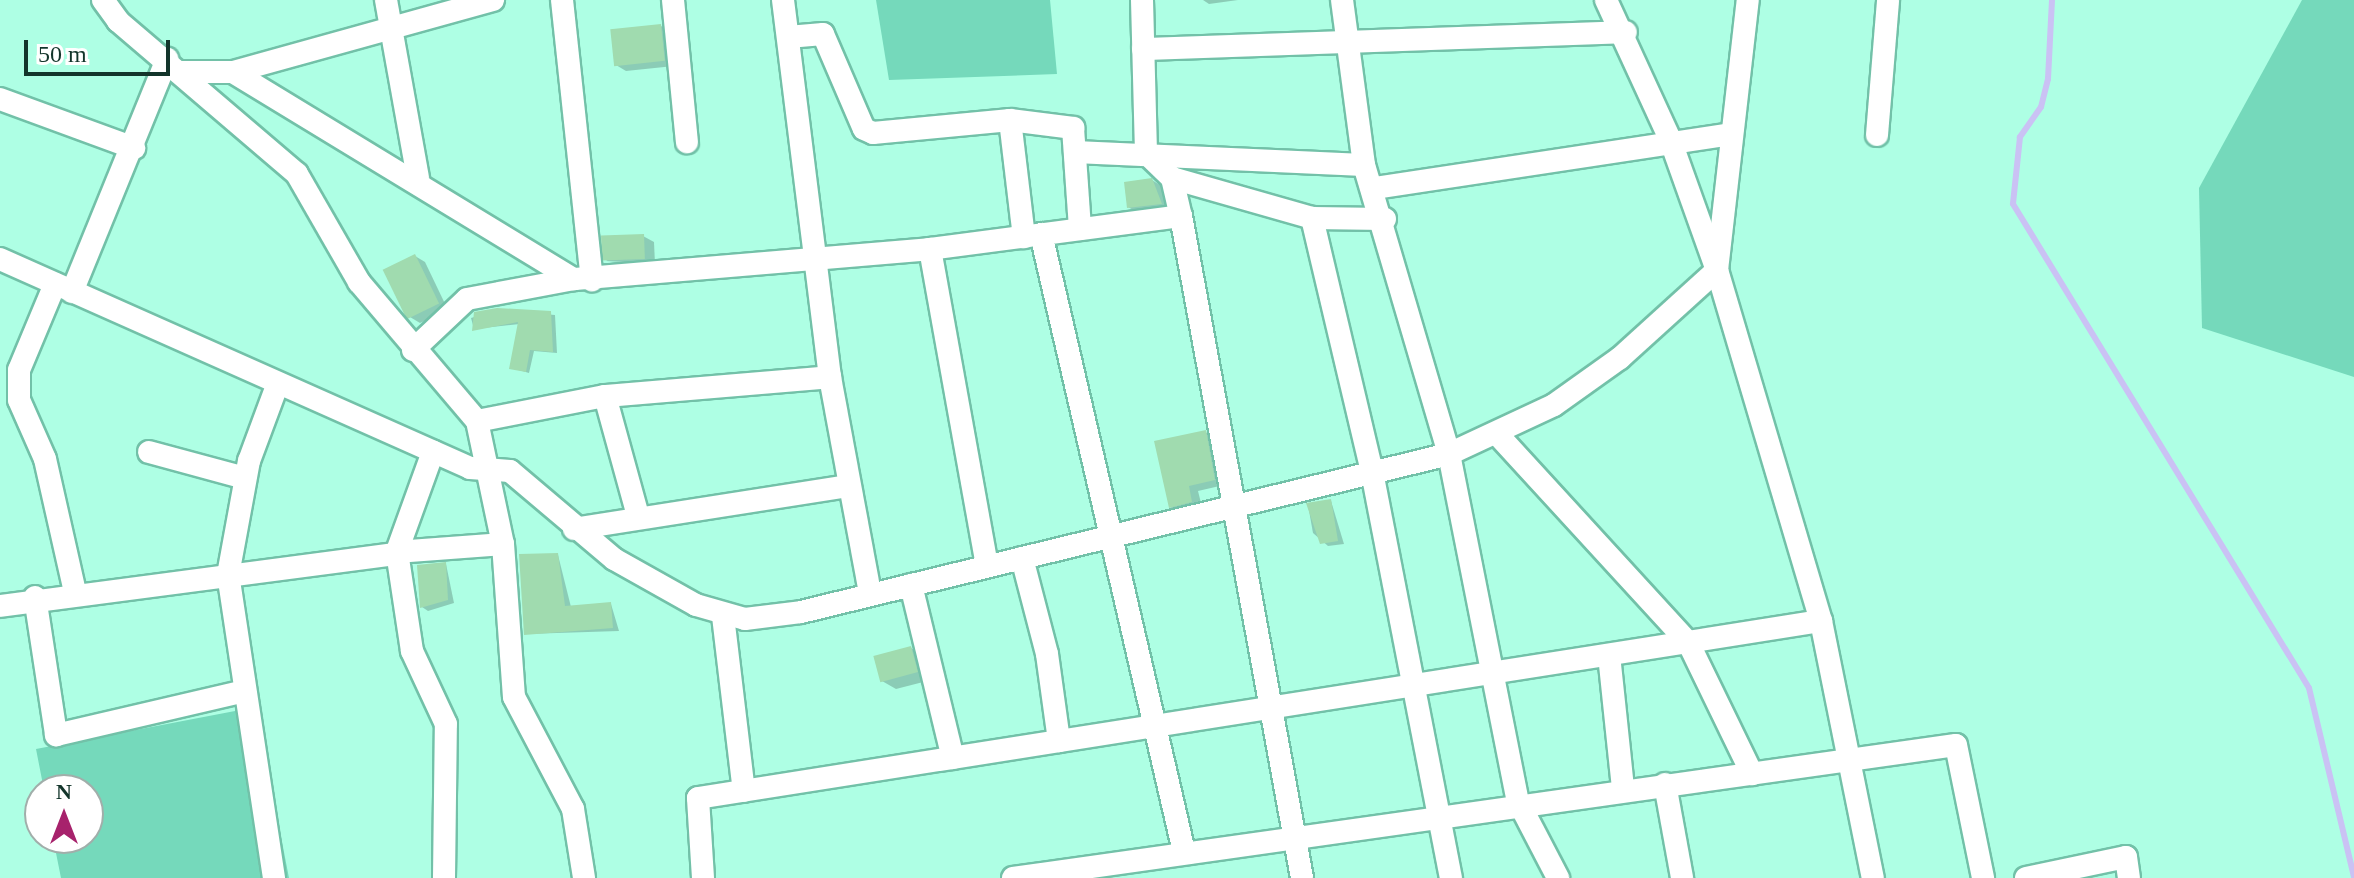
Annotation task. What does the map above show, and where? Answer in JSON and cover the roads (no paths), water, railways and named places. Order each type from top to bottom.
[{"type":"street","points":[[386,0],[418,178]]},
{"type":"street","points":[[174,66],[233,72],[493,0]]},
{"type":"street","points":[[562,0],[583,280]]},
{"type":"street","points":[[673,0],[687,142]]},
{"type":"street","points":[[783,0],[818,260],[830,377],[870,593]]},
{"type":"street","points":[[1142,0],[1146,153],[1172,178],[1312,218],[1385,219]]},
{"type":"street","points":[[1342,0],[1364,165],[1385,219],[1449,454],[1518,801],[1558,878]]},
{"type":"street","points":[[1606,0],[1626,32],[1670,139],[1717,270],[1821,621],[1873,878]]},
{"type":"street","points":[[0,259],[433,452],[487,470],[510,471],[574,529],[643,578],[723,616],[801,612],[1449,454],[1498,435],[1620,358],[1717,270],[1730,134],[1748,0]]},
{"type":"street","points":[[1877,135],[1888,0]]},
{"type":"street","points":[[113,5],[174,66],[297,174],[359,282],[413,350],[477,421],[503,544],[514,697],[573,809],[584,878]]},
{"type":"street","points":[[1143,49],[1348,45],[1626,32]]},
{"type":"street","points":[[788,37],[823,34],[864,129],[873,133],[1010,120],[1073,128],[1080,229]]},
{"type":"street","points":[[0,416],[174,66]]},
{"type":"street","points":[[233,72],[418,178],[583,280]]},
{"type":"street","points":[[0,99],[134,148]]},
{"type":"street","points":[[1010,120],[1032,235],[1111,536],[1184,852]]},
{"type":"street","points":[[1375,188],[1670,139],[1730,134]]},
{"type":"street","points":[[1075,152],[1364,165]]},
{"type":"street","points":[[1172,178],[1291,836],[1302,878]]},
{"type":"street","points":[[413,350],[467,299],[583,280],[930,249],[1181,216]]},
{"type":"street","points":[[1312,218],[1372,472],[1451,878]]},
{"type":"street","points":[[930,249],[987,566]]},
{"type":"street","points":[[477,421],[605,396],[830,377]]},
{"type":"street","points":[[274,878],[228,575],[245,478],[278,383]]},
{"type":"street","points":[[12,388],[45,459],[75,592]]},
{"type":"street","points":[[605,396],[638,516]]},
{"type":"street","points":[[1498,435],[1688,642],[1752,774]]},
{"type":"street","points":[[149,452],[245,478]]},
{"type":"street","points":[[433,452],[397,552],[412,651],[446,724],[444,878]]},
{"type":"street","points":[[574,529],[638,516],[848,486]]},
{"type":"street","points":[[0,606],[35,597],[397,552],[503,544]]},
{"type":"street","points":[[1022,558],[1047,654],[1059,741]]},
{"type":"street","points":[[911,585],[953,758]]},
{"type":"street","points":[[35,597],[56,735],[245,691]]},
{"type":"street","points":[[723,616],[744,791]]},
{"type":"street","points":[[703,878],[698,798],[1821,621]]},
{"type":"street","points":[[1609,655],[1623,789]]},
{"type":"street","points":[[1013,878],[1518,801],[1850,762],[1956,745],[1983,878]]},
{"type":"street","points":[[1665,784],[1682,878]]},
{"type":"street","points":[[2026,878],[2126,857],[2129,878]]},
{"type":"waterway","points":[[2052,0],[2048,79],[2041,107],[2020,137],[2013,204],[2309,688],[2354,877]]}]
